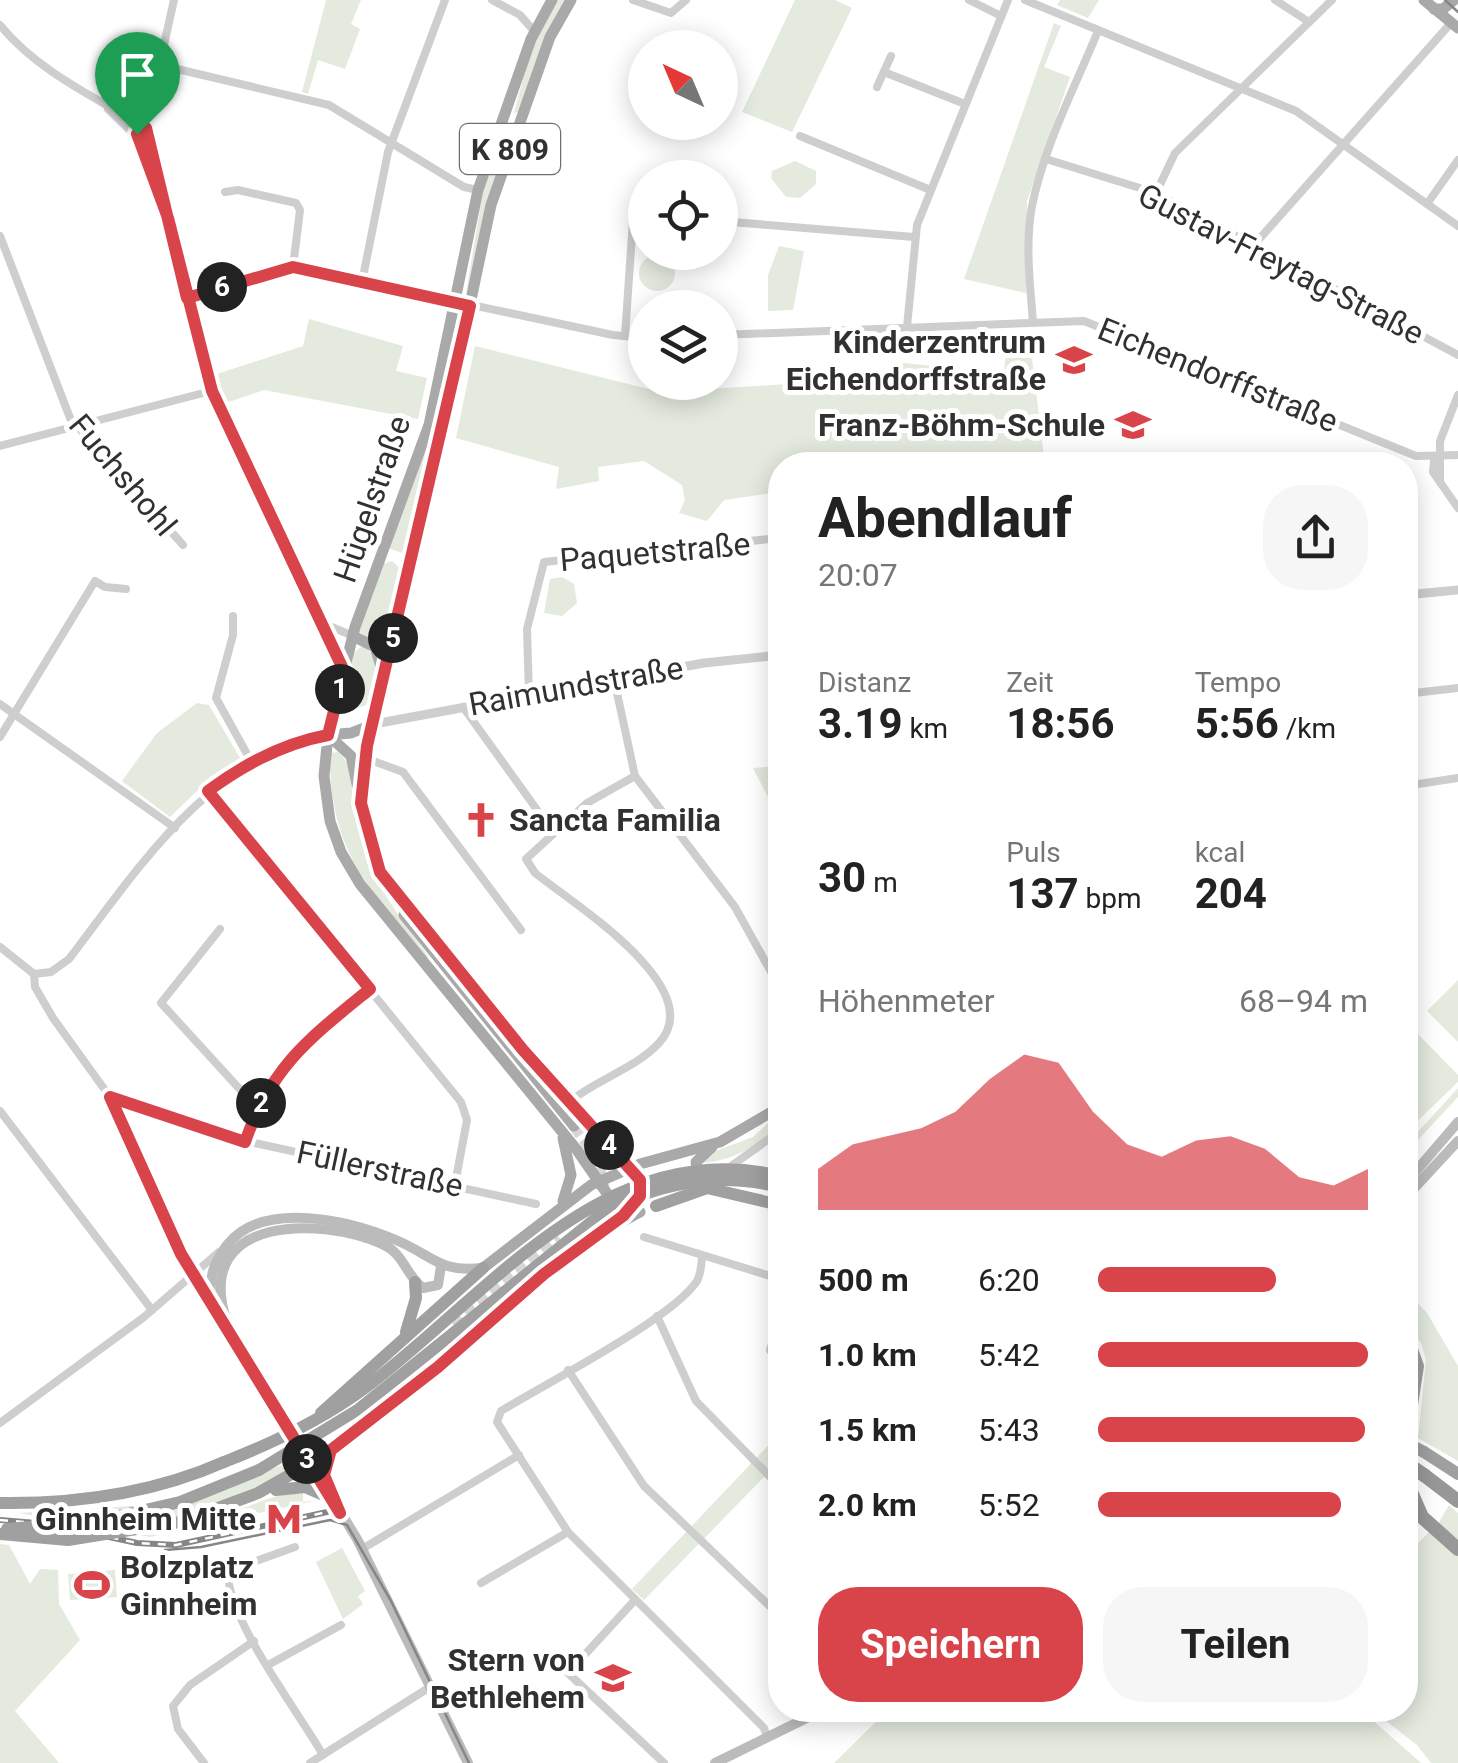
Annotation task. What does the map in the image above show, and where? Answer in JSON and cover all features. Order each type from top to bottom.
[{"type":"highway","points":[[0,1503],[79,1500],[171,1482],[314,1420],[372,1383],[561,1226],[604,1197],[639,1182],[695,1170],[742,1169],[768,1174]]},
{"type":"highway","points":[[0,1532],[66,1526],[137,1513],[220,1487],[277,1461],[358,1409],[569,1235],[625,1200],[701,1179],[768,1185]]},
{"type":"highway","points":[[656,1206],[704,1185],[768,1202]]},
{"type":"highway","points":[[314,1420],[405,1334],[483,1268]]},
{"type":"highway","points":[[405,1334],[416,1298],[415,1282]]},
{"type":"highway","points":[[1418,1449],[1458,1474]]},
{"type":"highway","points":[[0,1532],[50,1540],[103,1538],[221,1509],[258,1493],[309,1461]]},
{"type":"highway","points":[[1418,1469],[1458,1493]]},
{"type":"highway","points":[[1425,1474],[1458,1502]]},
{"type":"highway","points":[[258,1493],[302,1486],[327,1490]]},
{"type":"highway","points":[[1418,1511],[1458,1549]]},
{"type":"main road","name":"Hügelstraße","points":[[552,0],[534,31],[478,190],[420,454],[352,636],[328,735],[326,806],[349,867],[557,1124],[616,1205],[634,1212]]},
{"type":"main road","name":"Hügelstraße","points":[[572,0],[550,37],[491,204],[382,674],[365,758],[361,803],[380,872],[568,1103],[618,1153]]},
{"type":"main road","points":[[1429,4],[1442,9],[1454,0]]},
{"type":"main road","points":[[1429,4],[1454,26]]},
{"type":"main road","points":[[507,110],[522,118]]},
{"type":"main road","points":[[500,132],[508,130],[514,137]]},
{"type":"main road","points":[[352,636],[375,647],[382,674]]},
{"type":"main road","points":[[328,735],[351,733],[374,724]]},
{"type":"main road","points":[[328,735],[351,756],[361,803]]},
{"type":"main road","name":"K 809","points":[[380,872],[432,954],[574,1126]]},
{"type":"main road","points":[[704,1185],[698,1158],[768,1114]]},
{"type":"main road","points":[[1418,1169],[1458,1122]]},
{"type":"main road","name":"K 809","points":[[557,1124],[571,1167],[562,1203]]},
{"type":"main road","points":[[1418,1184],[1458,1141]]},
{"type":"main road","points":[[468,1763],[362,1550],[212,1302],[210,1275],[226,1246],[253,1226],[285,1218],[380,1235],[441,1266],[483,1268],[562,1203],[600,1181],[631,1167],[720,1142]]},
{"type":"main road","points":[[618,1153],[673,1155]]},
{"type":"main road","name":"K 809","points":[[618,1153],[631,1167]]},
{"type":"main road","points":[[631,1167],[642,1189],[634,1212]]},
{"type":"main road","points":[[309,1461],[331,1450],[418,1384],[544,1274],[614,1224],[634,1212],[656,1206]]},
{"type":"main road","points":[[230,1331],[221,1292],[225,1268],[241,1245],[270,1229],[290,1226],[383,1244],[405,1261],[415,1282],[435,1288],[442,1280],[441,1266]]},
{"type":"main road","points":[[418,1384],[444,1346]]},
{"type":"main road","points":[[327,1490],[325,1463],[331,1450]]},
{"type":"main road","points":[[715,1763],[798,1722]]},
{"type":"street","points":[[174,0],[146,128],[152,168],[212,391],[344,671]]},
{"type":"street","points":[[362,282],[394,142],[445,0]]},
{"type":"street","points":[[492,0],[520,15],[534,31]]},
{"type":"street","points":[[633,0],[671,13],[686,0]]},
{"type":"street","points":[[969,0],[1002,16]]},
{"type":"street","points":[[907,327],[914,237],[928,188],[1008,0]]},
{"type":"street","points":[[1025,0],[1296,112],[1458,226]]},
{"type":"street","points":[[1274,0],[1309,22]]},
{"type":"street","points":[[1156,193],[1175,153],[1332,0]]},
{"type":"street","points":[[0,25],[26,50],[137,134],[152,168]]},
{"type":"street","points":[[1253,246],[1340,143],[1454,26]]},
{"type":"street","points":[[1033,322],[1028,270],[1032,207],[1046,158],[1098,31]]},
{"type":"street","points":[[876,87],[891,56]]},
{"type":"street","points":[[160,65],[329,106],[464,187],[478,190]]},
{"type":"street","points":[[884,72],[965,104]]},
{"type":"street","points":[[137,134],[138,122],[156,86]]},
{"type":"street","points":[[108,109],[146,128]]},
{"type":"street","points":[[137,134],[146,128]]},
{"type":"street","points":[[800,136],[928,188]]},
{"type":"street","name":"Gustav-Freytag-Straße","points":[[1046,158],[1156,193],[1458,355]]},
{"type":"street","points":[[1427,204],[1458,160]]},
{"type":"street","points":[[225,192],[238,190],[296,203],[300,210],[293,267]]},
{"type":"street","points":[[738,222],[914,237]]},
{"type":"street","name":"Fuchshohl","points":[[0,236],[75,425],[183,545]]},
{"type":"street","points":[[187,298],[293,267],[628,336]]},
{"type":"street","points":[[625,336],[630,270]]},
{"type":"street","name":"Eichendorffstraße","points":[[738,334],[1084,321],[1406,452]]},
{"type":"street","points":[[0,446],[212,391]]},
{"type":"street","points":[[1440,482],[1440,440],[1458,395]]},
{"type":"street","points":[[1433,472],[1434,460],[1440,454]]},
{"type":"street","name":"Eichendorffstraße","points":[[1418,456],[1458,456]]},
{"type":"street","points":[[1418,458],[1458,508]]},
{"type":"street","name":"Paquetstraße","points":[[530,695],[527,630],[544,562],[768,539]]},
{"type":"street","points":[[0,737],[95,581],[105,587],[126,589]]},
{"type":"street","points":[[1418,594],[1458,590]]},
{"type":"street","points":[[318,614],[328,627],[352,636]]},
{"type":"street","points":[[233,616],[230,653],[216,698],[252,763]]},
{"type":"street","name":"Raimundstraße","points":[[374,724],[614,679],[768,657]]},
{"type":"street","points":[[614,679],[635,776],[736,907],[768,965]]},
{"type":"street","points":[[1418,693],[1458,688]]},
{"type":"street","points":[[0,704],[175,828]]},
{"type":"street","points":[[463,707],[553,832]]},
{"type":"street","points":[[0,947],[34,974],[50,972],[68,958],[208,791],[252,763],[300,741],[328,735]]},
{"type":"street","points":[[365,758],[403,772],[521,930]]},
{"type":"street","points":[[568,1103],[655,1047],[670,1025],[670,1002],[648,966],[528,866],[528,855],[598,795],[635,776]]},
{"type":"street","points":[[1418,784],[1458,778]]},
{"type":"street","points":[[208,791],[464,1110],[465,1139],[455,1184]]},
{"type":"street","points":[[220,929],[164,996],[162,1007],[256,1108]]},
{"type":"street","points":[[762,954],[768,951]]},
{"type":"street","points":[[34,974],[35,986],[53,1018],[110,1097],[194,1276],[212,1302]]},
{"type":"street","points":[[245,1142],[256,1108],[294,1050],[370,989]]},
{"type":"street","name":"Füllerstraße","points":[[110,1097],[245,1142],[536,1204]]},
{"type":"street","points":[[0,1110],[152,1310]]},
{"type":"street","points":[[704,1185],[768,1141]]},
{"type":"street","points":[[644,1237],[768,1276]]},
{"type":"street","points":[[0,1423],[152,1310],[226,1246]]},
{"type":"street","points":[[702,1258],[696,1282],[657,1316],[497,1415],[497,1422],[568,1532],[764,1728],[767,1737]]},
{"type":"street","points":[[657,1316],[696,1401],[768,1476]]},
{"type":"street","points":[[568,1370],[644,1486],[768,1605]]},
{"type":"street","points":[[362,1550],[519,1456]]},
{"type":"street","points":[[481,1583],[568,1532]]},
{"type":"street","points":[[295,1548],[228,1572],[230,1595],[322,1755]]},
{"type":"street","points":[[634,1600],[568,1673],[664,1763]]},
{"type":"street","points":[[268,1665],[341,1625]]},
{"type":"street","points":[[204,1763],[178,1729],[173,1706],[190,1685],[254,1640]]},
{"type":"street","points":[[310,1763],[430,1688]]},
{"type":"shaded area","points":[[326,0],[361,0],[351,24],[360,29],[345,69],[318,60],[308,94],[302,92]]},
{"type":"shaded area","points":[[556,0],[567,0],[518,112],[514,113],[532,45]]},
{"type":"shaded area","points":[[795,0],[835,0],[852,8],[792,132],[742,112]]},
{"type":"shaded area","points":[[1060,0],[1099,0],[1088,18],[1057,5]]},
{"type":"shaded area","points":[[1054,23],[1061,26],[1044,67],[1070,77],[1027,201],[1026,293],[964,279]]},
{"type":"shaded area","points":[[118,81],[127,85],[131,94],[127,103],[118,107],[109,103],[105,94],[109,85]]},
{"type":"shaded area","points":[[506,134],[509,137],[466,294],[483,190]]},
{"type":"shaded area","points":[[795,161],[816,171],[816,184],[800,198],[786,197],[771,178],[772,171]]},
{"type":"shaded area","points":[[779,246],[804,251],[793,310],[768,311],[768,275]]},
{"type":"shaded area","points":[[639,270],[675,270],[674,280],[664,290],[650,290],[640,280]]},
{"type":"shaded area","points":[[463,308],[440,428],[408,555],[388,548],[458,310]]},
{"type":"shaded area","points":[[309,319],[403,346],[396,371],[427,378],[418,419],[264,390],[226,403],[217,374],[303,346]]},
{"type":"shaded area","points":[[1029,334],[1043,452],[768,452],[768,494],[724,500],[707,521],[679,513],[685,500],[682,485],[644,461],[598,467],[599,481],[556,489],[559,467],[456,438],[475,346],[628,384],[628,400],[738,400],[738,387],[788,384],[793,366],[897,379],[903,363],[1004,373],[1007,336]]},
{"type":"shaded area","points":[[392,561],[405,573],[386,651],[358,631],[383,564]]},
{"type":"shaded area","points":[[562,577],[574,584],[577,603],[562,616],[544,613],[550,579]]},
{"type":"shaded area","points":[[363,645],[377,659],[370,704],[341,713],[354,653]]},
{"type":"shaded area","points":[[197,703],[209,705],[240,758],[207,781],[170,817],[122,781],[157,733]]},
{"type":"shaded area","points":[[338,752],[355,784],[370,865],[393,907],[430,959],[377,897],[344,842],[334,802],[329,753]]},
{"type":"shaded area","points":[[768,767],[768,797],[753,768]]},
{"type":"shaded area","points":[[1458,980],[1458,1042],[1427,1011]]},
{"type":"shaded area","points":[[1418,1034],[1458,1075],[1458,1082],[1418,1120]]},
{"type":"shaded area","points":[[1458,1088],[1458,1097],[1418,1140],[1418,1132]]},
{"type":"shaded area","points":[[768,1123],[768,1135],[752,1146],[733,1156],[700,1163],[710,1153],[753,1137]]},
{"type":"shaded area","points":[[1418,1304],[1458,1366],[1458,1461],[1418,1438],[1426,1360]]},
{"type":"shaded area","points":[[768,1446],[768,1473],[644,1600],[632,1589]]},
{"type":"shaded area","points":[[285,1464],[297,1467],[224,1503],[169,1520],[168,1532],[303,1489],[303,1502],[318,1500],[150,1537],[19,1513],[181,1503]]},
{"type":"shaded area","points":[[1449,1505],[1458,1513],[1458,1539],[1438,1524]]},
{"type":"shaded area","points":[[1430,1531],[1458,1551],[1458,1763],[1431,1763],[1417,1745],[1387,1722],[1418,1722],[1418,1543]]},
{"type":"shaded area","points":[[0,1544],[9,1545],[30,1584],[40,1569],[58,1570],[59,1604],[80,1640],[15,1711],[59,1763],[0,1763]]},
{"type":"shaded area","points":[[342,1548],[365,1591],[358,1596],[363,1604],[343,1619],[316,1562]]},
{"type":"shaded area","name":"Bolzplatz Ginnheim","points":[[115,1570],[117,1597],[70,1600],[68,1574]]},
{"type":"shaded area","points":[[876,1722],[1375,1722],[1421,1763],[834,1763]]},
{"type":"tunnel","points":[[574,1126],[597,1158],[604,1187]]},
{"type":"tunnel","points":[[456,1327],[472,1307],[558,1236]]},
{"type":"tram line","points":[[1445,0],[1458,12]]},
{"type":"tram line","points":[[165,1550],[201,1547],[330,1520],[347,1525],[391,1601],[469,1763]]},
{"type":"railway","points":[[0,1520],[49,1524],[137,1543],[176,1545],[327,1512]]},
{"type":"place","name":"Kinderzentrum Eichendorffstraße","points":[[1074,360]]},
{"type":"place","name":"Franz-Böhm-Schule","points":[[1133,425]]},
{"type":"place","name":"Sancta Familia","points":[[481,820]]},
{"type":"place","name":"Ginnheim Mitte","points":[[284,1519]]},
{"type":"place","name":"Bolzplatz Ginnheim","points":[[92,1585]]},
{"type":"place","name":"Stern von Bethlehem","points":[[613,1678]]},
{"type":"route","points":[[137,134],[144,143],[168,218],[187,298],[212,391],[344,671],[328,735],[300,741],[252,763],[208,791],[280,884],[370,989],[294,1050],[256,1108],[245,1142],[110,1097],[181,1254],[340,1513],[325,1482],[326,1460],[331,1450],[438,1367],[544,1274],[614,1224],[637,1202],[642,1189],[638,1174],[568,1103],[380,872],[364,822],[361,803],[367,746],[470,306],[293,267],[187,298],[179,264],[168,218],[152,168],[152,152],[146,128],[137,134]]}]
